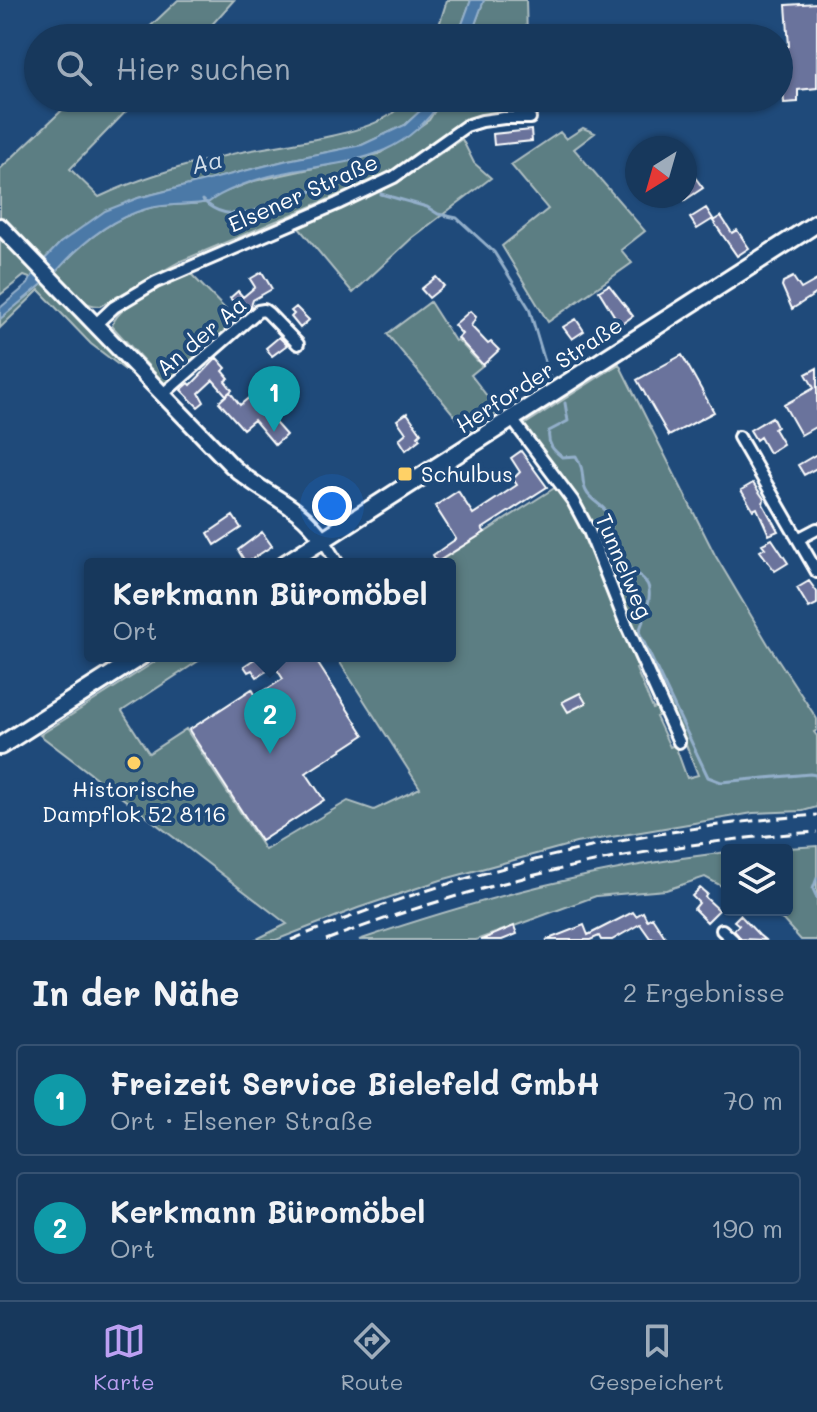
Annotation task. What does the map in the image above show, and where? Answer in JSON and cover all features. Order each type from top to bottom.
[{"type":"main road","points":[[0,226],[242,475],[300,512],[323,540]]},
{"type":"main road","name":"Herforder Straße","points":[[294,558],[816,226]]},
{"type":"main road","points":[[0,746],[132,662]]},
{"type":"street","name":"Elsener Straße","points":[[96,324],[114,307],[156,282],[394,177],[466,126],[504,118],[530,118]]},
{"type":"street","name":"An der Aa","points":[[163,394],[258,311],[268,313],[298,344]]},
{"type":"street","name":"Tunnelweg","points":[[511,418],[573,501],[589,531],[625,622],[679,742]]},
{"type":"street","points":[[739,437],[817,572]]},
{"type":"street","points":[[798,539],[817,529]]},
{"type":"street","points":[[323,540],[334,558]]},
{"type":"street","points":[[722,930],[733,940]]},
{"type":"green space","points":[[178,0],[234,0],[213,24],[153,24]]},
{"type":"green space","points":[[447,0],[471,0],[462,24],[439,24]]},
{"type":"green space","points":[[484,0],[526,0],[527,24],[475,24]]},
{"type":"green space","points":[[60,112],[125,112],[70,169],[99,197],[195,163],[355,130],[393,112],[419,112],[405,125],[362,145],[288,160],[138,198],[60,243],[43,261],[0,216],[0,169]]},
{"type":"green space","points":[[434,112],[530,112],[493,113],[468,119],[391,173],[181,261],[100,306],[80,300],[55,273],[96,234],[132,213],[161,206],[209,202],[217,195],[254,181],[379,154],[429,120]]},
{"type":"green space","points":[[583,128],[595,133],[574,149],[645,231],[621,250],[632,263],[548,322],[502,246],[548,209],[511,165],[560,132],[566,139]]},
{"type":"green space","points":[[462,139],[474,163],[491,178],[412,238],[353,293],[299,228],[406,177]]},
{"type":"green space","points":[[0,234],[35,270],[32,279],[24,276],[0,295]]},
{"type":"green space","points":[[190,273],[237,321],[165,384],[112,326],[124,309],[134,302]]},
{"type":"green space","points":[[46,281],[141,382],[91,344],[39,290],[0,328],[0,319]]},
{"type":"green space","points":[[430,302],[455,341],[458,340],[482,366],[471,375],[499,412],[468,432],[387,334]]},
{"type":"green space","points":[[619,364],[715,555],[817,719],[817,730],[814,732],[817,736],[817,807],[803,811],[753,813],[576,843],[441,880],[276,940],[255,940],[287,924],[40,735],[155,662],[197,662],[122,711],[149,753],[186,729],[265,850],[348,801],[374,810],[420,788],[340,662],[456,662],[456,558],[444,558],[556,487],[576,517],[591,549],[616,616],[640,667],[636,669],[653,709],[659,707],[662,714],[656,717],[670,747],[675,745],[687,778],[698,775],[669,702],[671,700],[628,614],[607,559],[577,497],[524,425]]},
{"type":"green space","points":[[817,846],[817,940],[801,940],[775,916],[793,916],[793,848]]},
{"type":"green space","points":[[721,853],[721,886],[705,877],[666,890],[596,896],[476,940],[359,940],[540,886],[679,858]]},
{"type":"water","points":[[471,0],[484,0],[475,24],[462,24]]},
{"type":"water","points":[[419,112],[432,112],[401,142],[377,153],[352,161],[270,176],[242,185],[209,202],[161,206],[132,213],[96,234],[55,273],[43,261],[60,243],[105,211],[138,198],[288,160],[362,145],[405,125]]},
{"type":"water","points":[[35,270],[46,281],[0,319],[0,308],[28,284]]},
{"type":"building","points":[[817,3],[817,88],[798,90],[798,102],[793,102],[793,24],[787,24],[786,5]]},
{"type":"building","points":[[531,130],[532,141],[494,145],[493,134]]},
{"type":"building","points":[[706,208],[713,219],[697,229],[690,218]]},
{"type":"building","points":[[721,216],[732,233],[737,230],[749,248],[737,256],[713,221]]},
{"type":"building","points":[[262,272],[272,289],[253,300],[243,312],[230,298],[238,291],[243,297],[255,287],[250,279]]},
{"type":"building","points":[[436,277],[444,286],[429,298],[421,289]]},
{"type":"building","points":[[793,277],[801,289],[817,280],[817,293],[792,309],[782,286],[783,282]]},
{"type":"building","points":[[609,285],[633,316],[620,325],[599,291]]},
{"type":"building","points":[[296,307],[309,320],[300,328],[291,317],[294,314],[291,311]]},
{"type":"building","points":[[470,311],[476,317],[471,326],[488,344],[491,342],[499,350],[483,365],[458,338],[462,334],[454,325]]},
{"type":"building","points":[[576,319],[584,331],[572,339],[563,327]]},
{"type":"building","points":[[279,337],[287,345],[272,356],[266,348]]},
{"type":"building","points":[[682,355],[714,412],[669,436],[637,380]]},
{"type":"building","points":[[217,358],[226,368],[223,371],[229,378],[225,381],[232,390],[226,395],[213,380],[199,393],[204,402],[198,407],[181,390],[189,383],[191,385]]},
{"type":"building","points":[[817,368],[817,426],[801,435],[784,405],[814,388],[806,374]]},
{"type":"building","points":[[230,392],[240,405],[251,396],[286,435],[275,445],[254,420],[243,429],[219,402]]},
{"type":"building","points":[[407,413],[421,433],[418,436],[420,439],[406,450],[399,439],[406,433],[397,420]]},
{"type":"building","points":[[772,417],[777,427],[774,429],[783,444],[769,453],[760,437],[756,440],[750,430]]},
{"type":"building","points":[[521,451],[547,487],[482,529],[485,532],[443,558],[435,558],[433,555],[456,539],[435,506],[458,491],[473,514],[517,485],[513,479],[520,472],[511,458]]},
{"type":"building","points":[[817,454],[817,468],[804,475],[798,465]]},
{"type":"building","points":[[753,483],[778,531],[769,535],[757,508],[753,510],[741,490]]},
{"type":"building","points":[[233,516],[241,528],[215,545],[208,533]]},
{"type":"building","points":[[262,532],[272,546],[254,558],[243,558],[238,550]]},
{"type":"building","points":[[772,539],[788,563],[775,571],[760,551],[765,548],[762,544]]},
{"type":"building","points":[[809,581],[817,592],[817,604],[809,608],[797,588]]},
{"type":"building","points":[[250,662],[317,662],[364,735],[306,773],[324,800],[261,841],[189,730],[252,689],[256,696],[283,679],[275,666],[257,677],[244,666]]},
{"type":"building","points":[[580,693],[586,703],[568,712],[562,702]]},
{"type":"building","points":[[700,888],[719,910],[707,922],[694,909],[699,903],[692,896]]},
{"type":"building","points":[[633,912],[636,916],[643,912],[647,920],[652,917],[667,940],[650,938],[640,924],[612,940],[601,940],[599,936],[590,940],[546,940],[584,925],[588,935]]},
{"type":"building","points":[[741,916],[765,940],[741,939],[734,930],[739,925],[734,921]]},
{"type":"building","points":[[514,926],[517,934],[502,940],[481,940]]},
{"type":"waterway","points":[[203,200],[224,212],[249,213],[348,178],[364,183]]},
{"type":"waterway","points":[[381,194],[457,218],[494,252],[529,308],[550,379]]},
{"type":"waterway","points":[[565,403],[568,421],[549,431],[550,443],[562,457],[576,456],[586,491],[608,515],[614,556],[647,585],[649,600],[639,632],[708,777],[721,782],[810,774],[816,775],[817,782]]},
{"type":"waterway","points":[[817,878],[813,889],[817,898]]},
{"type":"railway","points":[[291,940],[419,893],[549,856],[682,830],[817,815]]},
{"type":"railway","points":[[326,940],[446,899],[567,868],[691,845],[817,832]]},
{"type":"place","name":"Freizeit Service Bielefeld GmbH","points":[[274,432]]},
{"type":"place","name":"Schulbus","points":[[405,474]]},
{"type":"place","name":"Kerkmann Büromöbel","points":[[270,754]]},
{"type":"place","name":"Historische Dampflok 52 8116","points":[[134,763]]},
{"type":"water label","name":"Aa","points":[[207,163]]}]
